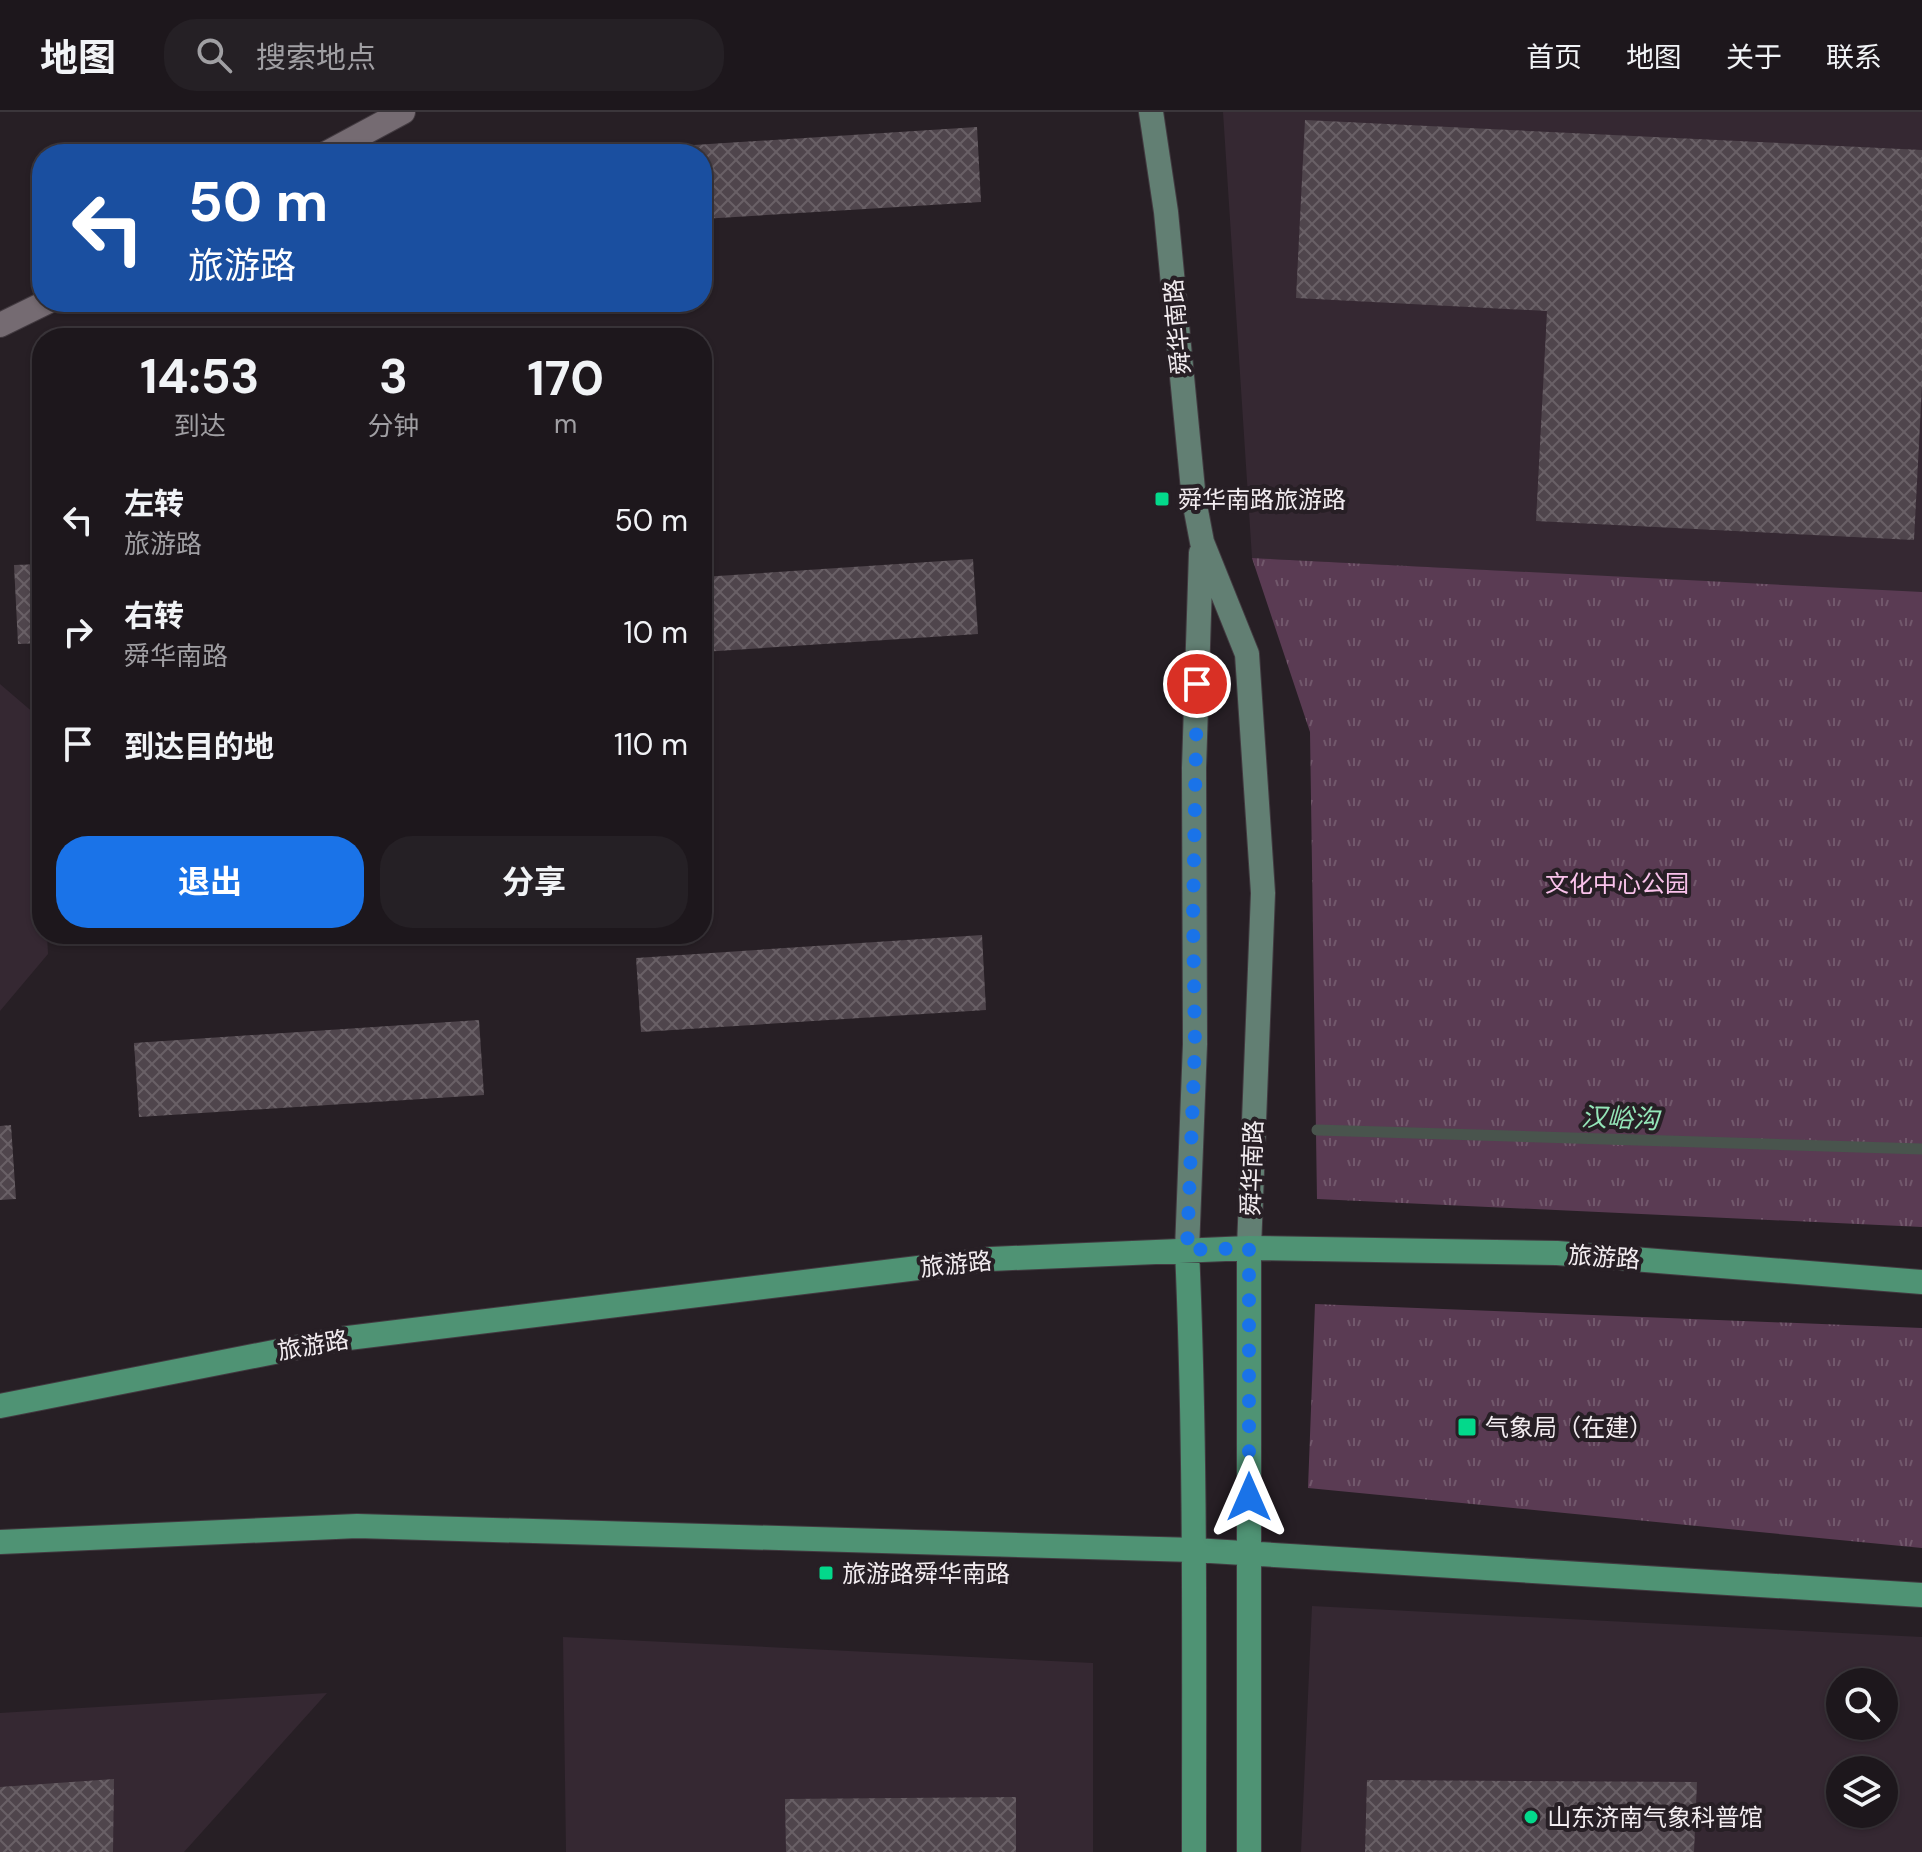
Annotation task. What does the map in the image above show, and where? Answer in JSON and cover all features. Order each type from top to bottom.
[{"type":"main road","name":"舜华南路","points":[[1151,112],[1166,212],[1194,500],[1202,542],[1247,654],[1263,893],[1249,1248],[1249,1852]]},
{"type":"main road","name":"舜华南路","points":[[1194,1852],[1192,1359],[1187,1250],[1195,1044],[1194,768],[1202,542]]},
{"type":"main road","name":"旅游路","points":[[0,1406],[340,1339],[991,1259],[1249,1248],[1557,1253],[1922,1282]]},
{"type":"main road","points":[[0,1542],[357,1526],[1194,1550],[1922,1595]]},
{"type":"street","points":[[344,144],[403,112]]},
{"type":"street","points":[[0,325],[32,309]]},
{"type":"shaded area","points":[[1223,112],[1922,112],[1922,593],[1252,558]]},
{"type":"shaded area","points":[[0,684],[32,711],[32,944],[48,944],[48,954],[0,1011]]},
{"type":"shaded area","points":[[1312,1606],[1922,1637],[1922,1852],[1301,1852]]},
{"type":"shaded area","points":[[563,1637],[1093,1663],[1093,1852],[566,1852]]},
{"type":"shaded area","points":[[327,1693],[184,1852],[0,1852],[0,1713]]},
{"type":"green space","name":"文化中心公园","points":[[1252,558],[1922,592],[1922,1227],[1317,1199],[1310,732]]},
{"type":"green space","points":[[1315,1304],[1922,1328],[1922,1548],[1308,1488]]},
{"type":"building","points":[[1305,120],[1922,150],[1922,385],[1914,540],[1536,521],[1547,311],[1296,298]]},
{"type":"building","points":[[977,127],[981,202],[712,218],[710,144]]},
{"type":"building","points":[[973,559],[978,634],[712,651],[712,576]]},
{"type":"building","points":[[32,564],[32,643],[18,644],[14,565]]},
{"type":"building","points":[[982,935],[986,1010],[641,1032],[636,958]]},
{"type":"building","points":[[479,1020],[484,1095],[139,1117],[134,1043]]},
{"type":"building","points":[[11,1125],[16,1199],[0,1200],[0,1126]]},
{"type":"building","points":[[114,1779],[113,1852],[0,1852],[0,1787]]},
{"type":"building","name":"山东济南气象科普馆","points":[[1367,1780],[1697,1782],[1694,1852],[1365,1852]]},
{"type":"building","points":[[1016,1797],[1016,1852],[786,1852],[785,1799]]},
{"type":"waterway","name":"汉峪沟","points":[[1317,1130],[1922,1149]]},
{"type":"place","name":"舜华南路旅游路","points":[[1162,499]]},
{"type":"place","name":"气象局（在建）","points":[[1467,1427]]},
{"type":"place","name":"旅游路舜华南路","points":[[826,1573]]},
{"type":"place","name":"山东济南气象科普馆","points":[[1531,1817]]},
{"type":"route","points":[[1197,684],[1193,917],[1195,1044],[1187,1250],[1249,1248],[1249,1497]]}]
